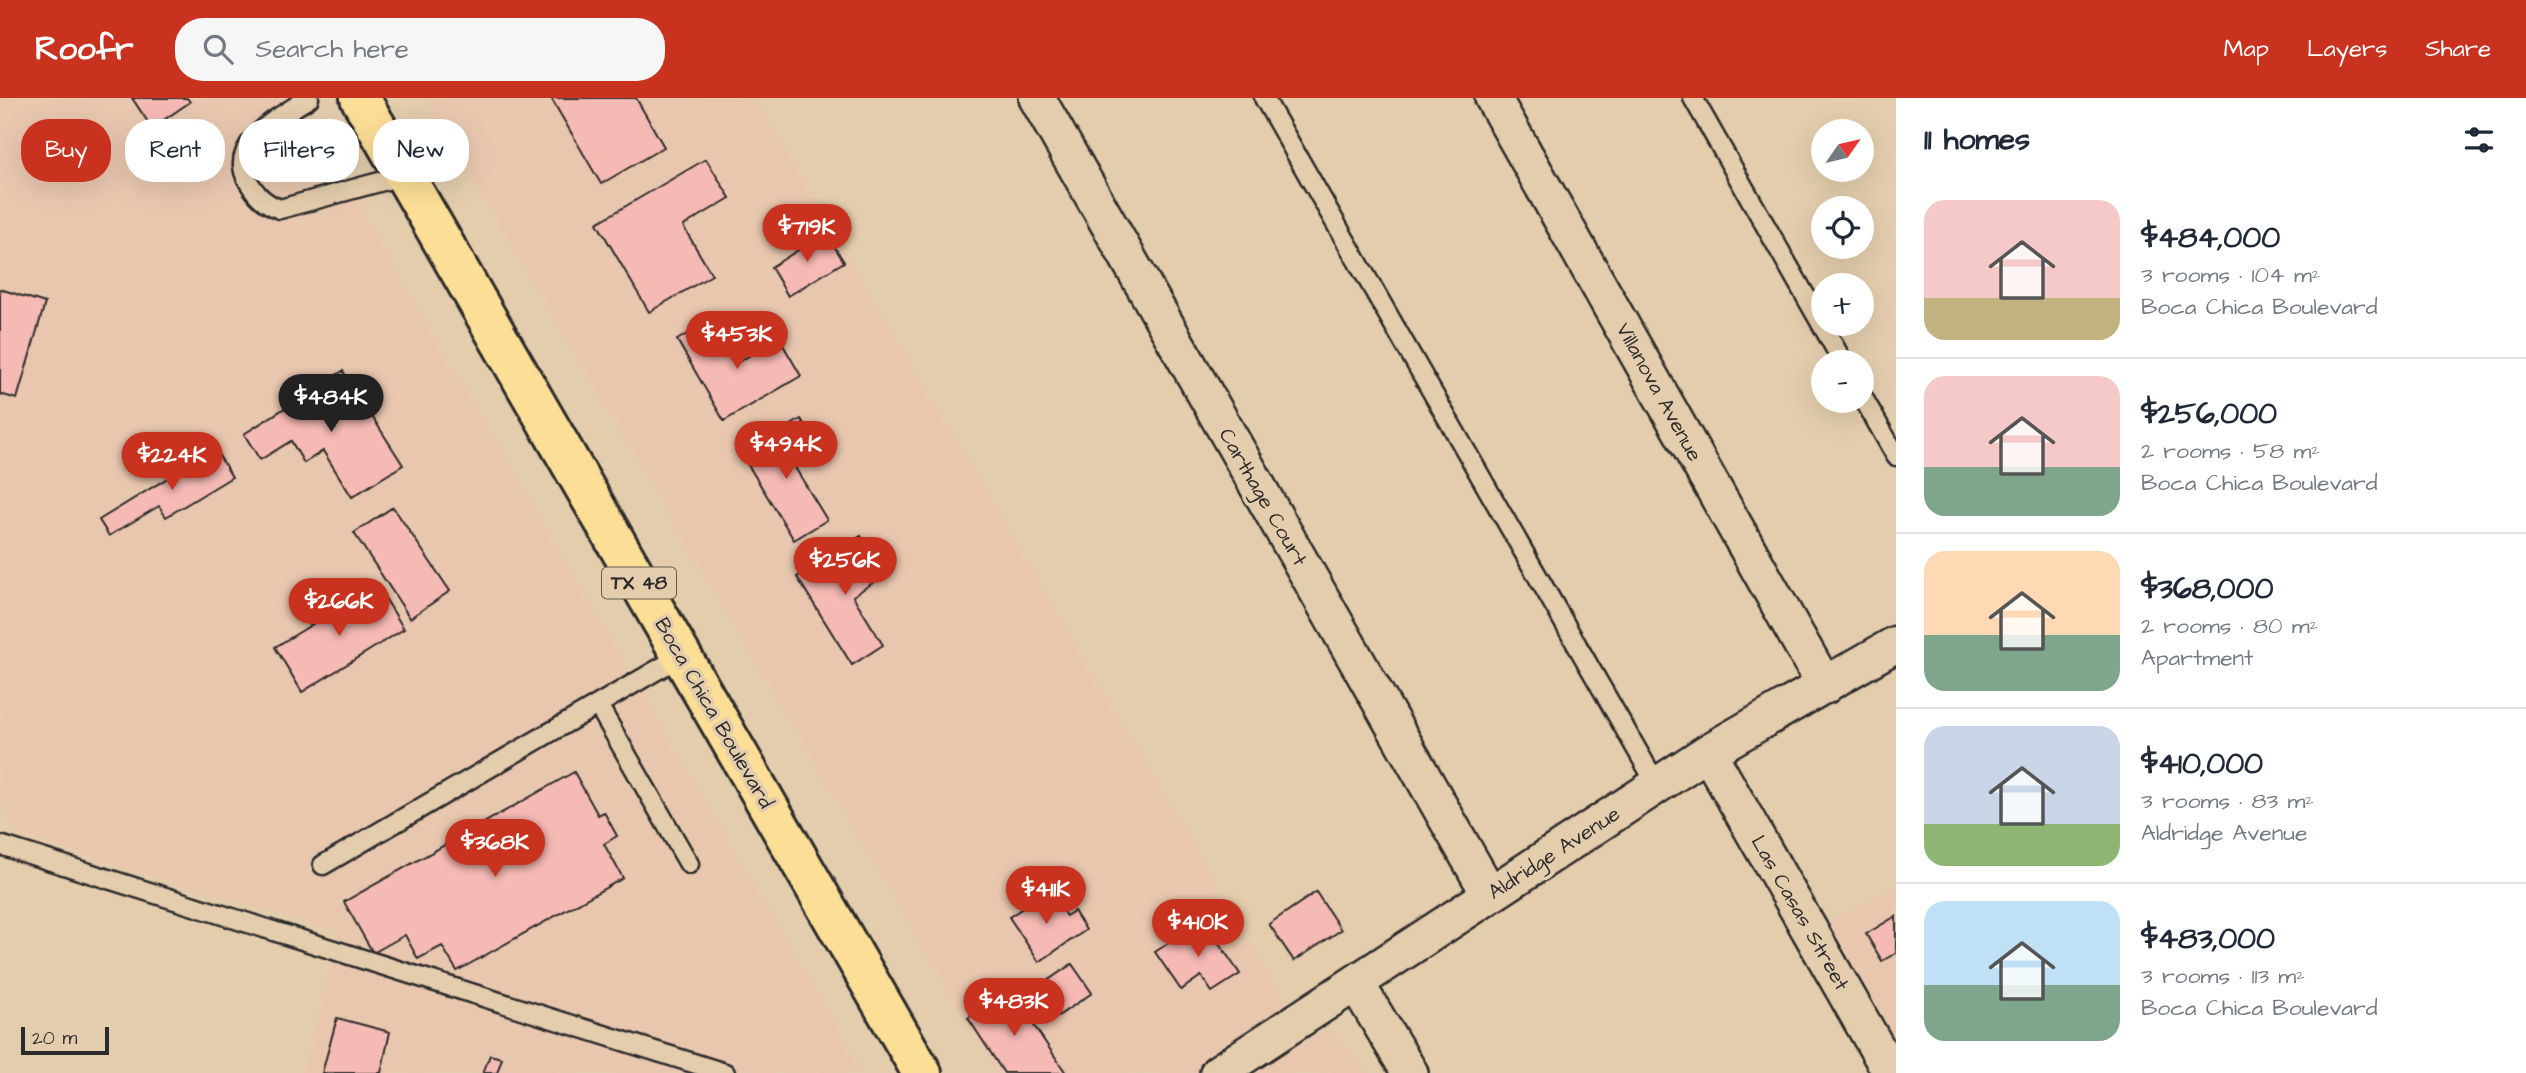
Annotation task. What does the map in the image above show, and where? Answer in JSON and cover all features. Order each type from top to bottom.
[{"type":"main road","name":"Boca Chica Boulevard","points":[[360,98],[373,120]]},
{"type":"main road","name":"Boca Chica Boulevard","points":[[409,182],[922,1073]]},
{"type":"street","name":"Carthage Court","points":[[1037,98],[1490,895]]},
{"type":"street","name":"Villanova Avenue","points":[[1493,98],[1825,686]]},
{"type":"street","name":"Aldridge Avenue","points":[[1218,1073],[1708,752],[1896,644]]},
{"type":"street","name":"Las Casas Street","points":[[1708,752],[1891,1073]]},
{"type":"street","points":[[1356,983],[1410,1073]]},
{"type":"lane","points":[[1264,98],[1657,785]]},
{"type":"lane","points":[[1693,98],[1836,350]]},
{"type":"lane","points":[[298,100],[256,135],[243,155],[244,175],[255,193],[265,203],[280,209],[377,182]]},
{"type":"lane","points":[[1872,413],[1896,456]]},
{"type":"lane","points":[[323,864],[681,656]]},
{"type":"lane","points":[[598,705],[689,864]]},
{"type":"lane","points":[[1,844],[725,1073]]},
{"type":"shaded area","points":[[0,98],[296,98],[308,119],[239,119],[239,182],[345,182],[863,1073],[302,1073],[340,932],[18,835],[0,794]]},
{"type":"shaded area","points":[[424,98],[755,98],[1280,994],[1355,1055],[1366,1073],[997,1073],[469,175],[469,119],[436,119]]},
{"type":"shaded area","points":[[1896,885],[1896,1039],[1827,923]]},
{"type":"building","points":[[132,98],[187,98],[190,102],[165,119],[146,119]]},
{"type":"building","points":[[551,98],[636,98],[664,147],[601,184]]},
{"type":"building","points":[[706,159],[730,198],[683,226],[712,275],[649,312],[597,223]]},
{"type":"building","points":[[826,233],[844,262],[788,296],[771,267]]},
{"type":"building","points":[[0,289],[45,303],[17,399],[0,394]]},
{"type":"building","points":[[710,321],[735,364],[779,338],[801,376],[724,421],[677,340]]},
{"type":"building","points":[[343,371],[403,465],[352,497],[323,451],[304,463],[291,441],[260,460],[244,434]]},
{"type":"building","points":[[801,419],[811,435],[785,451],[827,520],[794,540],[742,455]]},
{"type":"building","points":[[215,449],[232,477],[166,517],[159,506],[109,536],[99,520]]},
{"type":"building","points":[[393,507],[450,591],[410,618],[354,533]]},
{"type":"building","points":[[861,536],[885,575],[853,596],[883,645],[852,665],[797,577]]},
{"type":"building","points":[[377,585],[404,629],[302,692],[275,647]]},
{"type":"building","points":[[574,772],[598,815],[604,812],[617,836],[604,844],[623,878],[457,971],[442,946],[418,959],[405,935],[373,953],[344,902]]},
{"type":"building","points":[[1049,891],[1066,916],[1074,911],[1086,930],[1039,962],[1009,917]]},
{"type":"building","points":[[1316,892],[1341,930],[1294,961],[1269,924]]},
{"type":"building","points":[[1896,916],[1896,953],[1882,961],[1866,934]]},
{"type":"building","points":[[1203,920],[1240,974],[1212,992],[1201,976],[1181,990],[1155,952]]},
{"type":"building","points":[[1072,964],[1092,993],[1058,1016],[1038,987]]},
{"type":"building","points":[[1010,990],[1066,1073],[1004,1073],[968,1018]]},
{"type":"building","points":[[337,1018],[390,1032],[381,1073],[322,1073]]},
{"type":"building","points":[[490,1055],[502,1058],[497,1073],[483,1073]]}]
